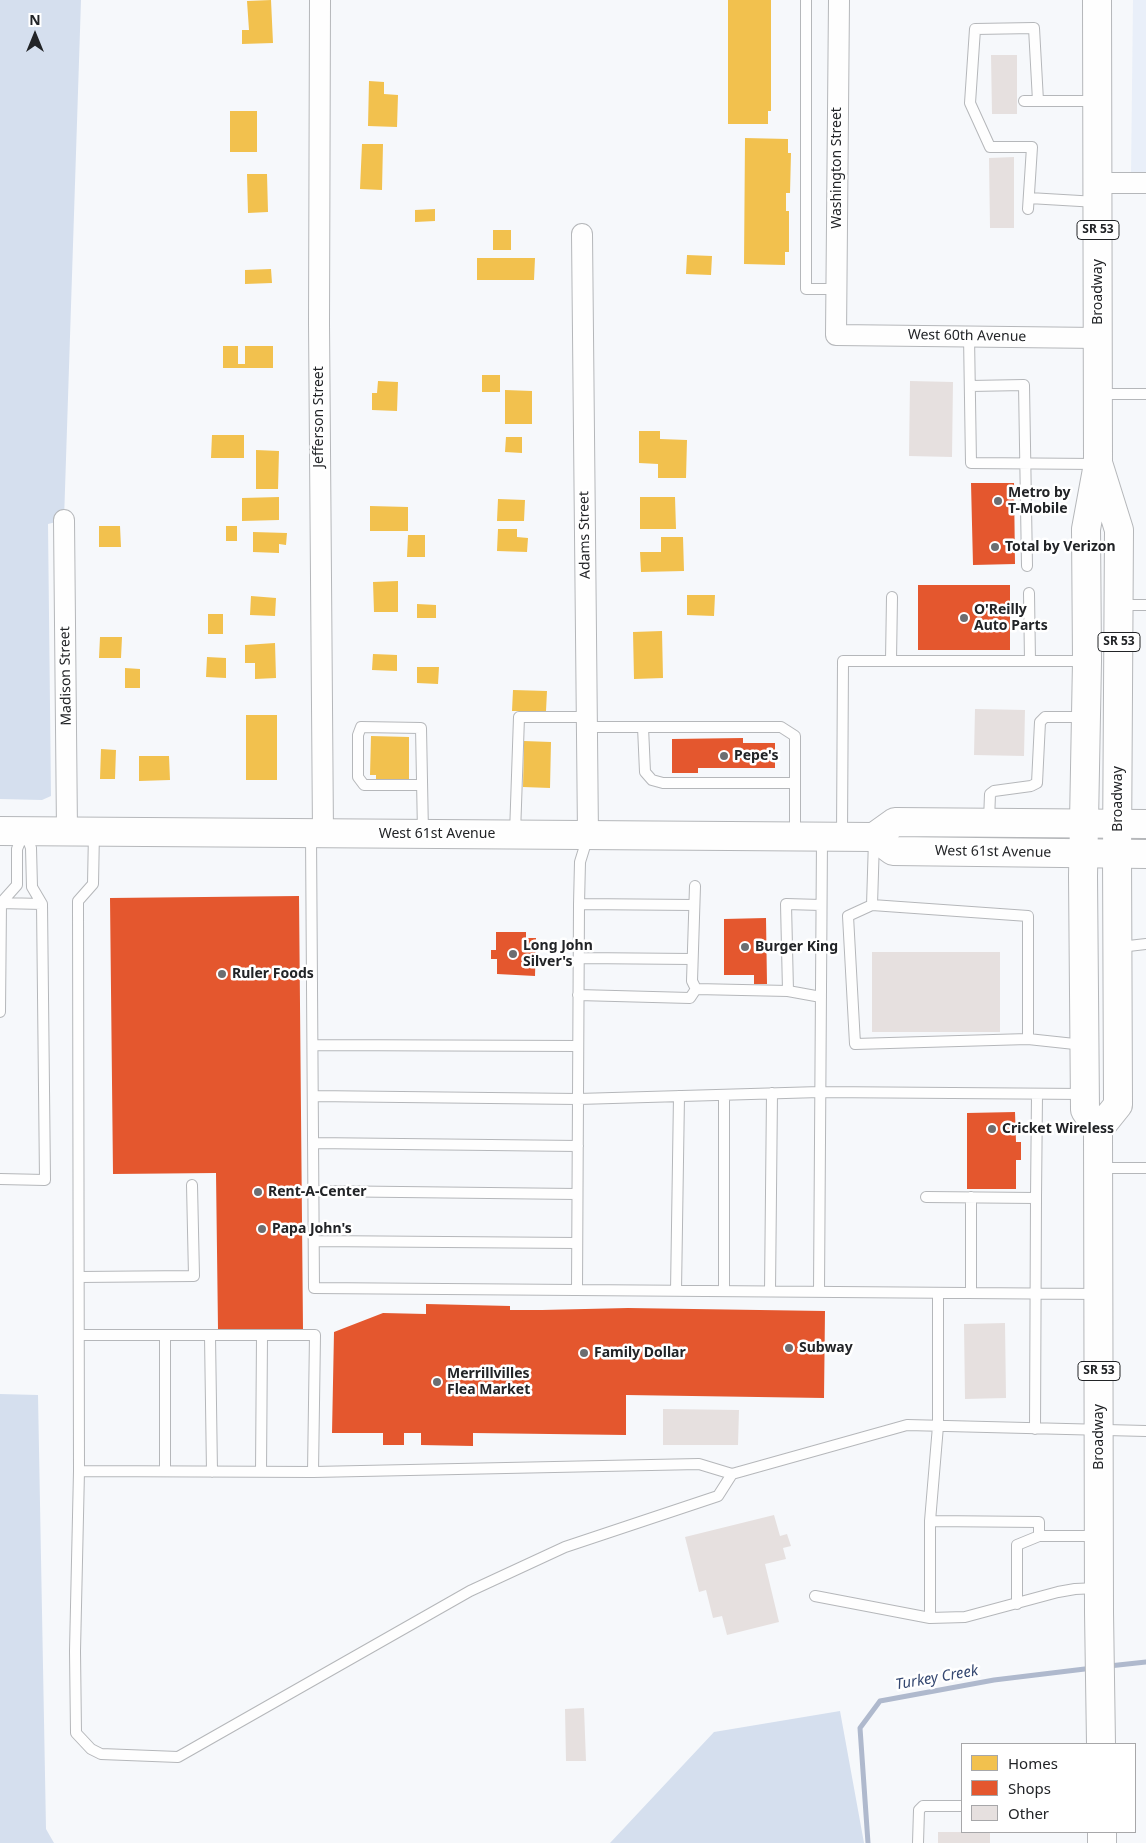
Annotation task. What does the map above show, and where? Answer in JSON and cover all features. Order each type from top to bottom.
[{"type":"main road","name":"Broadway","points":[[1097,0],[1098,464],[1086,529],[1087,662],[1084,853],[1084,1045],[1085,1110],[1098,1130],[1099,1168],[1099,1600],[1101,1733]]},
{"type":"main road","name":"Broadway","points":[[1098,464],[1119,530],[1118,1105],[1098,1130]]},
{"type":"main road","points":[[874,837],[895,822],[1146,824]]},
{"type":"main road","name":"West 61st Avenue","points":[[12,831],[874,837],[893,851],[1146,854]]},
{"type":"street","name":"Jefferson Street","points":[[317,834],[320,0]]},
{"type":"street","name":"Washington Street","points":[[836,335],[839,0]]},
{"type":"street","points":[[1098,192],[1146,183]]},
{"type":"street","name":"Adams Street","points":[[582,234],[588,836]]},
{"type":"street","name":"West 60th Avenue","points":[[836,335],[1098,338]]},
{"type":"street","name":"Madison Street","points":[[64,520],[67,832]]},
{"type":"lane","points":[[806,0],[806,289],[836,289]]},
{"type":"lane","points":[[1028,209],[1032,147],[990,147],[970,103],[975,30],[1034,28],[1038,101]]},
{"type":"lane","points":[[1024,101],[1097,101]]},
{"type":"lane","points":[[1029,198],[1098,192]]},
{"type":"lane","points":[[969,336],[972,463],[1098,464]]},
{"type":"lane","points":[[970,386],[1024,385],[1027,566]]},
{"type":"lane","points":[[1098,394],[1146,394]]},
{"type":"lane","points":[[1029,593],[1030,661]]},
{"type":"lane","points":[[891,660],[892,597]]},
{"type":"lane","points":[[1119,605],[1146,605]]},
{"type":"lane","points":[[819,1292],[821,905],[832,837],[843,661],[1087,662]]},
{"type":"lane","points":[[515,835],[519,717],[643,727],[781,727],[795,736],[795,837]]},
{"type":"lane","points":[[989,822],[990,794],[994,791],[1031,786],[1038,783],[1040,722],[1045,718],[1052,717],[1086,717]]},
{"type":"lane","points":[[643,727],[645,772],[652,780],[663,783],[795,783]]},
{"type":"lane","points":[[422,785],[364,785],[358,778],[358,735],[361,728],[422,728],[423,834]]},
{"type":"lane","points":[[0,1012],[0,903],[17,885],[17,849],[12,831]]},
{"type":"lane","points":[[0,1179],[45,1180],[42,904],[32,887],[31,848],[12,831]]},
{"type":"lane","points":[[94,832],[93,884],[78,901],[79,1471],[75,1651],[76,1733],[91,1749],[101,1754],[178,1757],[470,1591],[564,1547],[718,1496],[732,1474]]},
{"type":"lane","points":[[317,834],[312,1045],[314,1288],[1099,1294]]},
{"type":"lane","points":[[577,1290],[580,862],[588,836]]},
{"type":"lane","points":[[872,905],[874,837]]},
{"type":"lane","points":[[695,886],[692,981],[696,989]]},
{"type":"lane","points":[[0,903],[42,904]]},
{"type":"lane","points":[[579,904],[694,905]]},
{"type":"lane","points":[[788,991],[786,904],[821,905]]},
{"type":"lane","points":[[1028,1039],[1028,916],[872,905],[848,916],[855,1044],[1028,1039],[1084,1045]]},
{"type":"lane","points":[[1118,947],[1146,944]]},
{"type":"lane","points":[[578,958],[692,959]]},
{"type":"lane","points":[[696,989],[788,991],[821,997]]},
{"type":"lane","points":[[578,995],[690,998],[696,989]]},
{"type":"lane","points":[[312,1045],[578,1046]]},
{"type":"lane","points":[[313,1096],[578,1099],[820,1092],[1085,1094]]},
{"type":"lane","points":[[770,1291],[772,1093]]},
{"type":"lane","points":[[1035,1429],[1038,1094]]},
{"type":"lane","points":[[724,1095],[724,1291]]},
{"type":"lane","points":[[676,1291],[679,1096]]},
{"type":"lane","points":[[313,1143],[578,1146]]},
{"type":"lane","points":[[1099,1168],[1146,1168]]},
{"type":"lane","points":[[79,1276],[194,1276],[192,1185]]},
{"type":"lane","points":[[313,1191],[577,1194]]},
{"type":"lane","points":[[926,1196],[1036,1198]]},
{"type":"lane","points":[[971,1293],[972,1197]]},
{"type":"lane","points":[[314,1241],[577,1243]]},
{"type":"lane","points":[[930,1618],[930,1521],[938,1426],[938,1292]]},
{"type":"lane","points":[[79,1335],[315,1335],[313,1472]]},
{"type":"lane","points":[[165,1336],[165,1472]]},
{"type":"lane","points":[[210,1336],[212,1472]]},
{"type":"lane","points":[[261,1472],[262,1336]]},
{"type":"lane","points":[[79,1471],[313,1472],[699,1464],[732,1474],[908,1425],[1146,1430]]},
{"type":"lane","points":[[930,1521],[1039,1522],[1039,1536]]},
{"type":"lane","points":[[1017,1604],[1017,1545],[1039,1536],[1099,1536]]},
{"type":"lane","points":[[815,1596],[930,1618],[965,1617],[1067,1591],[1099,1600]]},
{"type":"lane","points":[[918,1843],[920,1810],[923,1806],[961,1806]]},
{"type":"shaded area","points":[[0,0],[81,0],[64,520],[48,524],[51,796],[42,800],[0,799]]},
{"type":"shaded area","points":[[1133,0],[1146,0],[1146,175],[1131,174]]},
{"type":"shaded area","points":[[0,1394],[38,1395],[46,1829],[54,1843],[0,1843]]},
{"type":"shaded area","points":[[840,1711],[864,1843],[610,1843],[714,1732]]},
{"type":"building: Homes","points":[[271,0],[273,43],[242,44],[242,30],[249,30],[247,1]]},
{"type":"building: Homes","points":[[728,0],[771,0],[771,111],[768,111],[768,124],[728,124]]},
{"type":"building: Homes","points":[[369,81],[384,82],[384,94],[398,95],[397,127],[368,126]]},
{"type":"building: Homes","points":[[230,111],[257,111],[257,152],[230,152]]},
{"type":"building: Homes","points":[[745,138],[788,139],[788,153],[791,153],[790,193],[786,193],[786,211],[789,211],[789,252],[785,252],[785,265],[744,264]]},
{"type":"building: Homes","points":[[362,144],[383,144],[382,190],[360,189]]},
{"type":"building: Homes","points":[[247,174],[267,174],[268,212],[248,213]]},
{"type":"building: Homes","points":[[435,209],[435,221],[415,222],[415,210]]},
{"type":"building: Homes","points":[[493,230],[511,230],[511,250],[493,250]]},
{"type":"building: Homes","points":[[687,255],[712,256],[711,275],[686,274]]},
{"type":"building: Homes","points":[[477,258],[535,258],[534,280],[477,280]]},
{"type":"building: Homes","points":[[271,269],[272,283],[245,284],[245,270]]},
{"type":"building: Homes","points":[[223,346],[238,346],[238,364],[245,364],[245,346],[273,346],[273,368],[223,368]]},
{"type":"building: Homes","points":[[482,375],[500,375],[500,392],[482,392]]},
{"type":"building: Homes","points":[[378,381],[398,382],[397,411],[372,410],[372,393],[377,393]]},
{"type":"building: Homes","points":[[505,390],[532,391],[532,424],[505,424]]},
{"type":"building: Homes","points":[[639,431],[660,431],[660,439],[687,440],[686,478],[658,478],[658,464],[639,463]]},
{"type":"building: Homes","points":[[212,435],[244,435],[244,458],[211,458]]},
{"type":"building: Homes","points":[[506,437],[522,437],[522,453],[505,452]]},
{"type":"building: Homes","points":[[256,450],[279,451],[278,489],[256,489]]},
{"type":"building: Homes","points":[[279,497],[279,520],[242,521],[242,498]]},
{"type":"building: Homes","points":[[640,497],[675,497],[676,529],[640,529]]},
{"type":"building: Homes","points":[[498,499],[525,500],[524,521],[497,521]]},
{"type":"building: Homes","points":[[370,506],[408,507],[408,531],[370,531]]},
{"type":"building: Homes","points":[[99,526],[120,526],[121,547],[99,547]]},
{"type":"building: Homes","points":[[226,526],[237,526],[237,541],[226,541]]},
{"type":"building: Homes","points":[[498,529],[517,529],[517,537],[528,538],[527,552],[497,551]]},
{"type":"building: Homes","points":[[253,532],[287,533],[286,545],[279,544],[279,553],[253,552]]},
{"type":"building: Homes","points":[[408,535],[425,535],[425,557],[407,557]]},
{"type":"building: Homes","points":[[661,537],[683,537],[684,571],[641,572],[640,552],[661,552]]},
{"type":"building: Homes","points":[[398,581],[398,612],[374,612],[373,582]]},
{"type":"building: Homes","points":[[687,595],[715,595],[714,616],[687,615]]},
{"type":"building: Homes","points":[[251,596],[276,598],[275,616],[250,615]]},
{"type":"building: Homes","points":[[417,604],[436,605],[436,618],[417,618]]},
{"type":"building: Homes","points":[[208,614],[223,614],[223,634],[208,634]]},
{"type":"building: Homes","points":[[662,631],[663,678],[634,679],[633,632]]},
{"type":"building: Homes","points":[[100,637],[122,637],[121,658],[99,658]]},
{"type":"building: Homes","points":[[275,643],[276,678],[255,679],[255,663],[245,663],[245,645]]},
{"type":"building: Homes","points":[[373,654],[397,655],[397,671],[372,670]]},
{"type":"building: Homes","points":[[207,657],[226,658],[226,678],[206,677]]},
{"type":"building: Homes","points":[[417,667],[439,667],[438,684],[417,683]]},
{"type":"building: Homes","points":[[125,668],[140,669],[140,688],[125,688]]},
{"type":"building: Homes","points":[[513,690],[547,691],[546,711],[512,711]]},
{"type":"building: Homes","points":[[246,715],[277,715],[277,780],[246,780]]},
{"type":"building: Homes","points":[[371,736],[409,737],[409,781],[376,781],[376,775],[370,775]]},
{"type":"building: Homes","points":[[524,741],[551,742],[550,788],[523,787]]},
{"type":"building: Homes","points":[[101,749],[116,750],[115,779],[100,779]]},
{"type":"building: Homes","points":[[139,756],[169,756],[170,780],[139,781]]},
{"type":"building: Shops","points":[[971,483],[1014,483],[1015,564],[973,565]]},
{"type":"building: Shops","name":"O'Reilly Auto Parts","points":[[918,585],[1010,585],[1010,650],[918,650]]},
{"type":"building: Shops","name":"Pepe's","points":[[743,738],[743,743],[775,743],[775,768],[698,768],[698,773],[672,773],[672,739]]},
{"type":"building: Shops","points":[[299,896],[303,1330],[218,1329],[216,1173],[113,1174],[110,898]]},
{"type":"building: Shops","name":"Burger King","points":[[766,918],[767,984],[754,984],[754,975],[724,975],[724,919]]},
{"type":"building: Shops","name":"Long John Silver's","points":[[496,932],[526,932],[526,938],[536,938],[535,976],[497,974],[497,959],[491,959],[491,950],[496,950]]},
{"type":"building: Shops","points":[[1015,1112],[1016,1142],[1021,1142],[1021,1160],[1016,1160],[1016,1189],[967,1189],[967,1113]]},
{"type":"building: Shops","points":[[426,1304],[510,1306],[510,1310],[628,1308],[825,1311],[824,1398],[626,1395],[626,1435],[473,1433],[473,1446],[421,1445],[421,1433],[404,1433],[404,1445],[383,1445],[383,1433],[332,1433],[334,1332],[383,1313],[426,1314]]},
{"type":"building: Other","points":[[991,55],[1017,55],[1017,114],[992,114]]},
{"type":"building: Other","points":[[1014,157],[1014,228],[990,228],[989,158]]},
{"type":"building: Other","points":[[910,381],[953,382],[952,457],[909,456]]},
{"type":"building: Other","points":[[975,709],[1025,710],[1024,756],[974,755]]},
{"type":"building: Other","points":[[872,952],[1000,952],[1000,1032],[872,1032]]},
{"type":"building: Other","points":[[1005,1323],[1006,1398],[965,1399],[964,1324]]},
{"type":"building: Other","points":[[663,1409],[739,1410],[738,1445],[663,1445]]},
{"type":"building: Other","points":[[774,1515],[780,1536],[787,1534],[791,1546],[783,1548],[786,1559],[765,1564],[779,1622],[727,1635],[722,1616],[713,1618],[706,1590],[699,1592],[685,1537]]},
{"type":"building: Other","points":[[584,1708],[586,1761],[566,1761],[565,1709]]},
{"type":"building: Other","points":[[938,1832],[990,1833],[990,1843],[938,1843]]},
{"type":"waterway","name":"Turkey Creek","points":[[1109,1666],[1146,1662]]},
{"type":"waterway","name":"Turkey Creek","points":[[868,1843],[860,1728],[880,1701],[994,1680],[1093,1668]]},
{"type":"place","name":"Metro by T-Mobile","points":[[998,501]]},
{"type":"place","name":"Total by Verizon","points":[[995,547]]},
{"type":"place","name":"O'Reilly Auto Parts","points":[[964,618]]},
{"type":"place","name":"Pepe's","points":[[724,756]]},
{"type":"place","name":"Burger King","points":[[745,947]]},
{"type":"place","name":"Long John Silver's","points":[[513,954]]},
{"type":"place","name":"Ruler Foods","points":[[222,974]]},
{"type":"place","name":"Cricket Wireless","points":[[992,1129]]},
{"type":"place","name":"Rent-A-Center","points":[[258,1192]]},
{"type":"place","name":"Papa John's","points":[[262,1229]]},
{"type":"place","name":"Subway","points":[[789,1348]]},
{"type":"place","name":"Family Dollar","points":[[584,1353]]},
{"type":"place","name":"Merrillvilles Flea Market","points":[[437,1382]]}]
